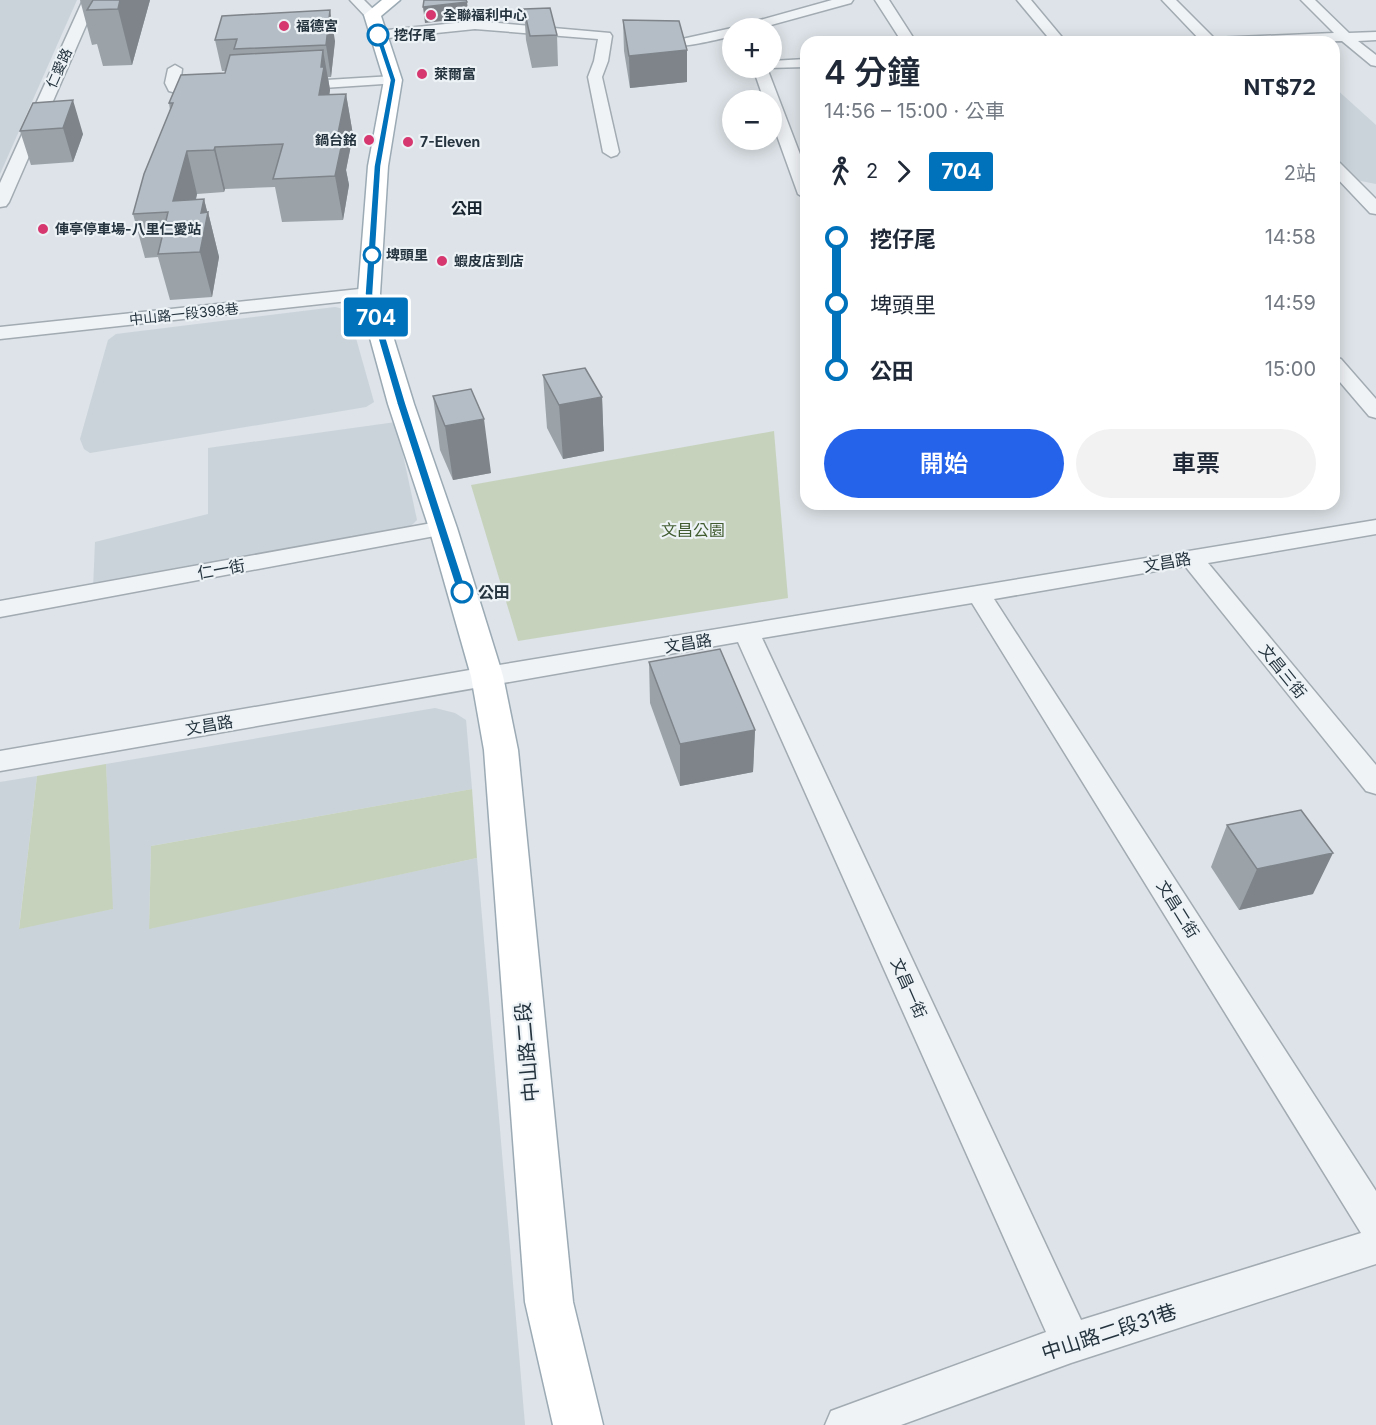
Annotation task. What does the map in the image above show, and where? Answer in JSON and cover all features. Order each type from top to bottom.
[{"type":"main road","points":[[369,294],[378,166],[393,80],[369,17],[392,0]]},
{"type":"main road","name":"中山路二段","points":[[369,294],[401,404],[443,528],[487,676],[501,750],[549,1302],[578,1425]]},
{"type":"street","name":"仁愛路","points":[[0,202],[90,0]]},
{"type":"street","points":[[782,18],[846,0]]},
{"type":"street","points":[[882,0],[905,36]]},
{"type":"street","points":[[1024,0],[1054,36]]},
{"type":"street","points":[[1168,0],[1205,36]]},
{"type":"street","points":[[1308,0],[1344,36],[1376,62]]},
{"type":"street","points":[[369,17],[610,37],[595,77],[610,152]]},
{"type":"street","points":[[638,39],[682,43],[722,34]]},
{"type":"street","points":[[1340,36],[1376,36]]},
{"type":"street","points":[[782,64],[800,63]]},
{"type":"street","points":[[175,69],[172,83],[174,88],[183,92],[230,89]]},
{"type":"street","points":[[764,78],[800,178]]},
{"type":"street","points":[[277,87],[393,80]]},
{"type":"street","points":[[1340,171],[1368,193],[1376,209]]},
{"type":"street","points":[[1342,195],[1368,193]]},
{"type":"street","name":"中山路一段398巷","points":[[0,333],[369,294]]},
{"type":"street","points":[[1340,370],[1376,412]]},
{"type":"street","name":"文昌路","points":[[0,761],[487,676],[1376,527]]},
{"type":"street","name":"仁一街","points":[[0,609],[443,528]]},
{"type":"street","name":"文昌三街","points":[[1191,558],[1376,784]]},
{"type":"street","name":"文昌二街","points":[[979,594],[1376,1224]]},
{"type":"street","name":"文昌一街","points":[[747,633],[1071,1343]]},
{"type":"street","name":"中山路二段31巷","points":[[844,1425],[1071,1343],[1376,1246]]},
{"type":"shaded area","points":[[0,0],[77,0],[0,174]]},
{"type":"shaded area","points":[[1340,92],[1376,125],[1376,184],[1356,180],[1340,163]]},
{"type":"shaded area","points":[[335,307],[348,310],[374,402],[366,407],[90,453],[84,449],[80,439],[108,340],[116,334]]},
{"type":"shaded area","points":[[396,422],[417,520],[407,530],[93,590],[95,542],[208,514],[208,448]]},
{"type":"shaded area","points":[[435,708],[455,713],[466,720],[472,789],[151,846],[149,928],[477,858],[525,1425],[0,1425],[0,782],[37,776],[19,928],[112,909],[106,764]]},
{"type":"green space","name":"文昌公園","points":[[774,431],[788,598],[518,641],[471,485]]},
{"type":"green space","points":[[106,764],[113,909],[19,929],[37,776]]},
{"type":"green space","points":[[472,789],[477,858],[149,929],[151,846]]},
{"type":"building","points":[[93,0],[120,0],[118,9],[87,10]]},
{"type":"building","points":[[424,0],[466,0],[467,2],[423,7]]},
{"type":"building","points":[[550,8],[557,35],[530,36],[524,9]]},
{"type":"building","points":[[330,10],[326,45],[234,49],[237,39],[215,40],[222,16]]},
{"type":"building","points":[[623,20],[679,21],[687,50],[629,56]]},
{"type":"building","points":[[323,50],[321,67],[324,67],[319,95],[346,94],[336,143],[342,143],[335,176],[273,179],[283,144],[215,147],[214,150],[187,151],[173,201],[204,199],[201,213],[208,212],[200,252],[158,254],[168,212],[133,214],[144,174],[173,103],[169,103],[181,75],[225,73],[230,55]]},
{"type":"building","points":[[73,100],[63,128],[20,131],[33,103]]},
{"type":"building","points":[[585,368],[602,397],[559,405],[543,375]]},
{"type":"building","points":[[471,389],[484,419],[445,426],[433,396]]},
{"type":"building","points":[[720,649],[755,730],[680,744],[649,662]]},
{"type":"building","points":[[1301,810],[1333,853],[1257,869],[1227,825]]},
{"type":"bus line","name":"704","points":[[378,35],[393,80],[378,166],[369,294],[401,404],[462,592]]},
{"type":"place","name":"全聯福利中心","points":[[431,15]]},
{"type":"place","name":"福德宮","points":[[284,26]]},
{"type":"place","name":"挖仔尾","points":[[378,35]]},
{"type":"place","name":"萊爾富","points":[[422,74]]},
{"type":"place","name":"鍋台銘","points":[[369,140]]},
{"type":"place","name":"7-Eleven","points":[[408,142]]},
{"type":"place","name":"俥亭停車場-八里仁愛站","points":[[43,229]]},
{"type":"place","name":"埤頭里","points":[[372,255]]},
{"type":"place","name":"蝦皮店到店","points":[[442,261]]},
{"type":"place","name":"公田","points":[[462,592]]},
{"type":"district","name":"公田","points":[[467,208]]}]
